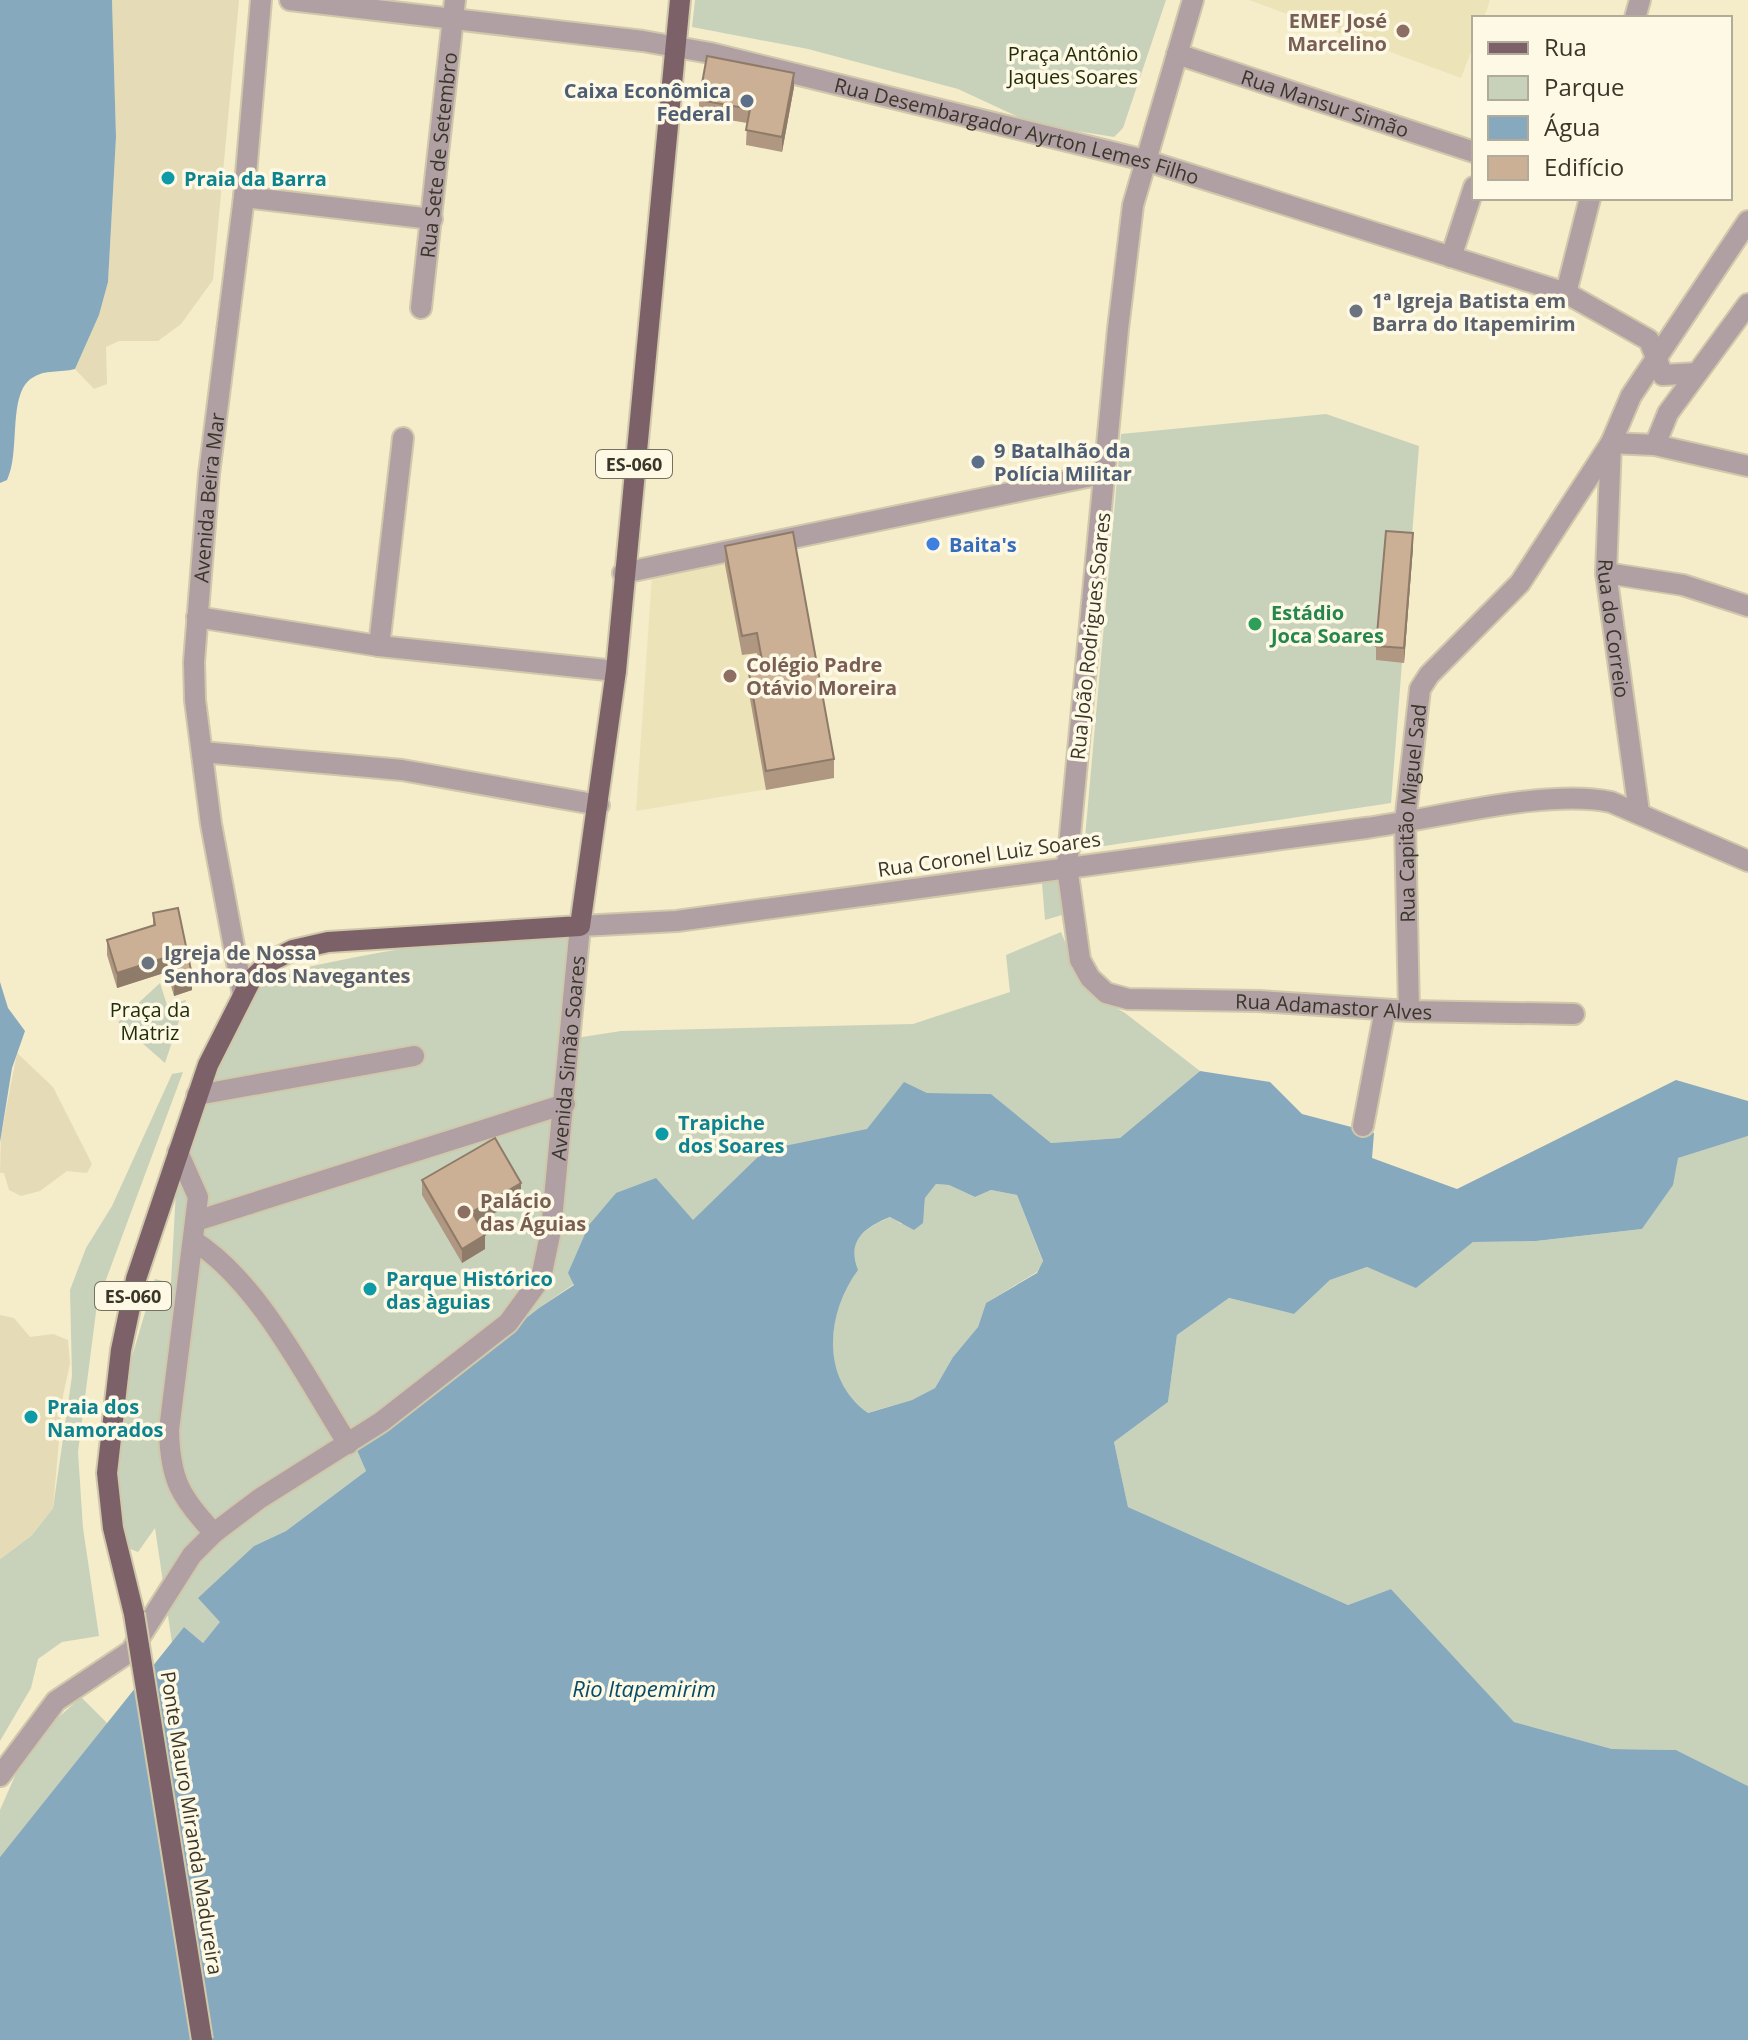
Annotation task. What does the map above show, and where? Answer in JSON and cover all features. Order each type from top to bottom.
[{"type":"main road","name":"ES-060","points":[[580,926],[616,671],[680,0]]},
{"type":"main road","name":"Rua Coronel Luiz Soares","points":[[243,995],[251,980],[271,961],[293,950],[328,942],[580,926]]},
{"type":"main road","name":"ES-060","points":[[178,1152],[197,1095],[243,995]]},
{"type":"main road","name":"Ponte Mauro Miranda Madureira","points":[[178,1152],[136,1279],[112,1416],[107,1473],[113,1528],[134,1614],[202,2040]]},
{"type":"street","name":"Avenida Beira Mar","points":[[243,995],[224,905],[195,700],[197,617],[209,474],[244,197],[261,0]]},
{"type":"street","name":"Rua Desembargador Ayrton Lemes Filho","points":[[290,0],[454,10],[674,47],[1144,160],[1566,293],[1649,340],[1656,363]]},
{"type":"street","name":"Rua João Rodrigues Soares","points":[[1098,987],[1080,960],[1067,867],[1133,205],[1193,0]]},
{"type":"street","name":"Rua Sete de Setembro","points":[[421,308],[454,10]]},
{"type":"street","name":"Rua Mansur Simão","points":[[1177,54],[1472,151]]},
{"type":"street","points":[[1451,257],[1472,193]]},
{"type":"street","points":[[244,197],[432,219]]},
{"type":"street","points":[[1566,293],[1589,200]]},
{"type":"street","name":"Rua Capitão Miguel Sad","points":[[1409,1011],[1405,823],[1420,689],[1429,675],[1520,583],[1611,443],[1631,396],[1656,363],[1748,221]]},
{"type":"street","points":[[1655,445],[1668,413],[1748,304]]},
{"type":"street","points":[[1656,363],[1663,375],[1697,373]]},
{"type":"street","points":[[379,646],[403,438]]},
{"type":"street","points":[[1611,443],[1655,445],[1748,466]]},
{"type":"street","name":"Rua do Correio","points":[[1611,443],[1606,573],[1639,812]]},
{"type":"street","points":[[623,573],[1106,473]]},
{"type":"street","points":[[1606,573],[1683,585],[1748,606]]},
{"type":"street","points":[[197,617],[379,646],[616,671]]},
{"type":"street","points":[[202,752],[402,770],[599,805]]},
{"type":"street","name":"Rua Coronel Luiz Soares","points":[[580,926],[677,921],[1575,798],[1594,798],[1639,812],[1748,861]]},
{"type":"street","name":"Avenida Simão Soares","points":[[0,1776],[56,1701],[131,1651],[192,1555],[214,1533],[259,1499],[348,1444],[508,1323],[541,1278],[547,1255],[565,1104],[580,926]]},
{"type":"street","name":"Rua Adamastor Alves","points":[[1098,987],[1115,997],[1139,1000],[1259,1001],[1409,1011],[1574,1014]]},
{"type":"street","points":[[1363,1126],[1385,1010]]},
{"type":"street","points":[[197,1095],[414,1056]]},
{"type":"street","points":[[195,1231],[565,1104]]},
{"type":"street","points":[[178,1152],[198,1197],[169,1430],[170,1461],[182,1495],[214,1533]]},
{"type":"street","points":[[195,1231],[246,1286],[348,1444]]},
{"type":"shaded area","name":"EMEF José Marcelino","points":[[1249,0],[1490,0],[1485,16],[1472,16],[1472,49],[1461,78]]},
{"type":"shaded area","name":"Colégio Padre Otávio Moreira","points":[[792,549],[834,778],[636,811],[652,575]]},
{"type":"green space","name":"Praça Antônio Jaques Soares","points":[[695,0],[1166,0],[1123,128],[1114,137],[1034,124],[958,89],[808,49],[692,27]]},
{"type":"green space","name":"Estádio Joca Soares","points":[[1326,414],[1419,446],[1391,803],[1084,849],[1121,434]]},
{"type":"green space","points":[[1062,880],[1062,915],[1045,920],[1042,883]]},
{"type":"green space","name":"Parque Histórico das àguias","points":[[573,929],[563,1040],[621,1031],[913,1024],[1010,992],[1006,955],[1061,932],[1085,989],[1125,1013],[1200,1071],[1120,1138],[1051,1143],[991,1094],[927,1093],[904,1083],[867,1130],[765,1151],[693,1221],[616,1193],[574,1284],[357,1449],[366,1471],[286,1531],[254,1546],[199,1598],[221,1622],[203,1643],[184,1627],[172,1643],[155,1528],[138,1552],[123,1546],[117,1460],[125,1380],[155,1279],[171,1283],[178,1152],[251,980],[411,947]]},
{"type":"green space","name":"Praça da Matriz","points":[[160,983],[167,1005],[186,1000],[165,1063],[118,1022]]},
{"type":"green space","points":[[183,1072],[97,1304],[78,1452],[83,1528],[99,1636],[62,1642],[38,1659],[31,1688],[0,1741],[0,1559],[32,1535],[53,1508],[72,1376],[70,1290],[86,1248],[112,1206],[172,1074]]},
{"type":"green space","points":[[1748,1136],[1748,1786],[1676,1750],[1612,1749],[1514,1722],[1391,1589],[1348,1605],[1128,1507],[1114,1442],[1168,1402],[1177,1335],[1229,1298],[1294,1314],[1330,1280],[1367,1267],[1416,1287],[1473,1242],[1537,1241],[1642,1229],[1672,1185],[1677,1158]]},
{"type":"green space","points":[[936,1184],[949,1185],[975,1197],[991,1190],[1017,1195],[1043,1262],[1037,1272],[986,1303],[978,1327],[953,1357],[935,1388],[912,1400],[867,1413],[852,1399],[841,1382],[833,1345],[839,1306],[857,1270],[854,1260],[856,1243],[860,1236],[882,1221],[891,1217],[901,1224],[924,1211],[925,1198]]},
{"type":"green space","points":[[81,1697],[108,1724],[0,1857],[0,1810],[29,1744]]},
{"type":"sand","name":"Praia da Barra","points":[[112,0],[239,0],[213,280],[181,324],[158,341],[119,341],[106,347],[107,384],[94,389],[75,369],[99,315],[108,282],[116,137]]},
{"type":"sand","points":[[17,1053],[53,1087],[92,1164],[87,1173],[67,1171],[40,1191],[21,1196],[9,1190],[4,1173],[0,1173],[1,1135]]},
{"type":"sand","name":"Praia dos Namorados","points":[[0,1315],[14,1318],[30,1337],[53,1334],[68,1340],[70,1363],[63,1396],[53,1508],[32,1535],[0,1559]]},
{"type":"water","points":[[0,0],[112,0],[116,137],[108,282],[99,315],[75,369],[42,373],[24,386],[17,410],[11,469],[7,480],[0,483]]},
{"type":"water","points":[[0,982],[8,1008],[25,1031],[12,1068],[0,1142]]},
{"type":"water","name":"Rio Itapemirim","points":[[1200,1071],[1270,1082],[1302,1114],[1374,1133],[1372,1158],[1457,1189],[1676,1080],[1748,1101],[1748,1136],[1678,1158],[1673,1185],[1642,1229],[1536,1241],[1473,1242],[1416,1288],[1367,1267],[1330,1280],[1294,1314],[1229,1298],[1177,1335],[1168,1402],[1114,1442],[1128,1507],[1348,1605],[1391,1589],[1514,1722],[1612,1749],[1676,1750],[1748,1786],[1748,2040],[0,2040],[0,1857],[184,1627],[203,1643],[220,1622],[198,1598],[254,1546],[286,1531],[366,1471],[357,1450],[539,1308],[574,1285],[568,1273],[589,1225],[616,1193],[656,1178],[693,1220],[765,1150],[867,1129],[904,1082],[927,1093],[991,1094],[1051,1143],[1120,1138]],"holes":[[[936,1184],[949,1185],[975,1197],[991,1190],[1017,1195],[1043,1261],[1037,1273],[986,1303],[978,1327],[953,1357],[935,1388],[912,1400],[868,1413],[852,1399],[842,1382],[835,1364],[833,1345],[839,1306],[858,1270],[854,1251],[856,1243],[873,1225],[890,1217],[914,1230],[923,1223],[925,1198]]]},
{"type":"building","name":"Caixa Econômica Federal","points":[[707,56],[794,73],[782,137],[746,130],[750,109],[699,100]]},
{"type":"building","points":[[1386,531],[1413,533],[1404,648],[1376,646]]},
{"type":"building","points":[[793,532],[834,759],[766,771],[749,673],[764,671],[757,633],[742,636],[725,546]]},
{"type":"building","name":"Igreja de Nossa Senhora dos Navegantes","points":[[178,908],[192,975],[174,981],[167,957],[117,973],[107,940],[155,925],[153,913]]},
{"type":"building","name":"Palácio das Águias","points":[[495,1138],[521,1183],[472,1212],[485,1235],[462,1249],[422,1180]]},
{"type":"place","name":"EMEF José Marcelino","points":[[1403,31]]},
{"type":"place","name":"Caixa Econômica Federal","points":[[747,101]]},
{"type":"place","name":"Praia da Barra","points":[[168,178]]},
{"type":"place","name":"1ª Igreja Batista em Barra do Itapemirim","points":[[1356,311]]},
{"type":"place","name":"9 Batalhão da Polícia Militar","points":[[978,462]]},
{"type":"place","name":"Baita's","points":[[933,544]]},
{"type":"place","name":"Estádio Joca Soares","points":[[1255,624]]},
{"type":"place","name":"Colégio Padre Otávio Moreira","points":[[730,676]]},
{"type":"place","name":"Igreja de Nossa Senhora dos Navegantes","points":[[148,963]]},
{"type":"place","name":"Trapiche dos Soares","points":[[662,1134]]},
{"type":"place","name":"Palácio das Águias","points":[[464,1212]]},
{"type":"place","name":"Parque Histórico das àguias","points":[[370,1289]]},
{"type":"place","name":"Praia dos Namorados","points":[[31,1417]]}]
